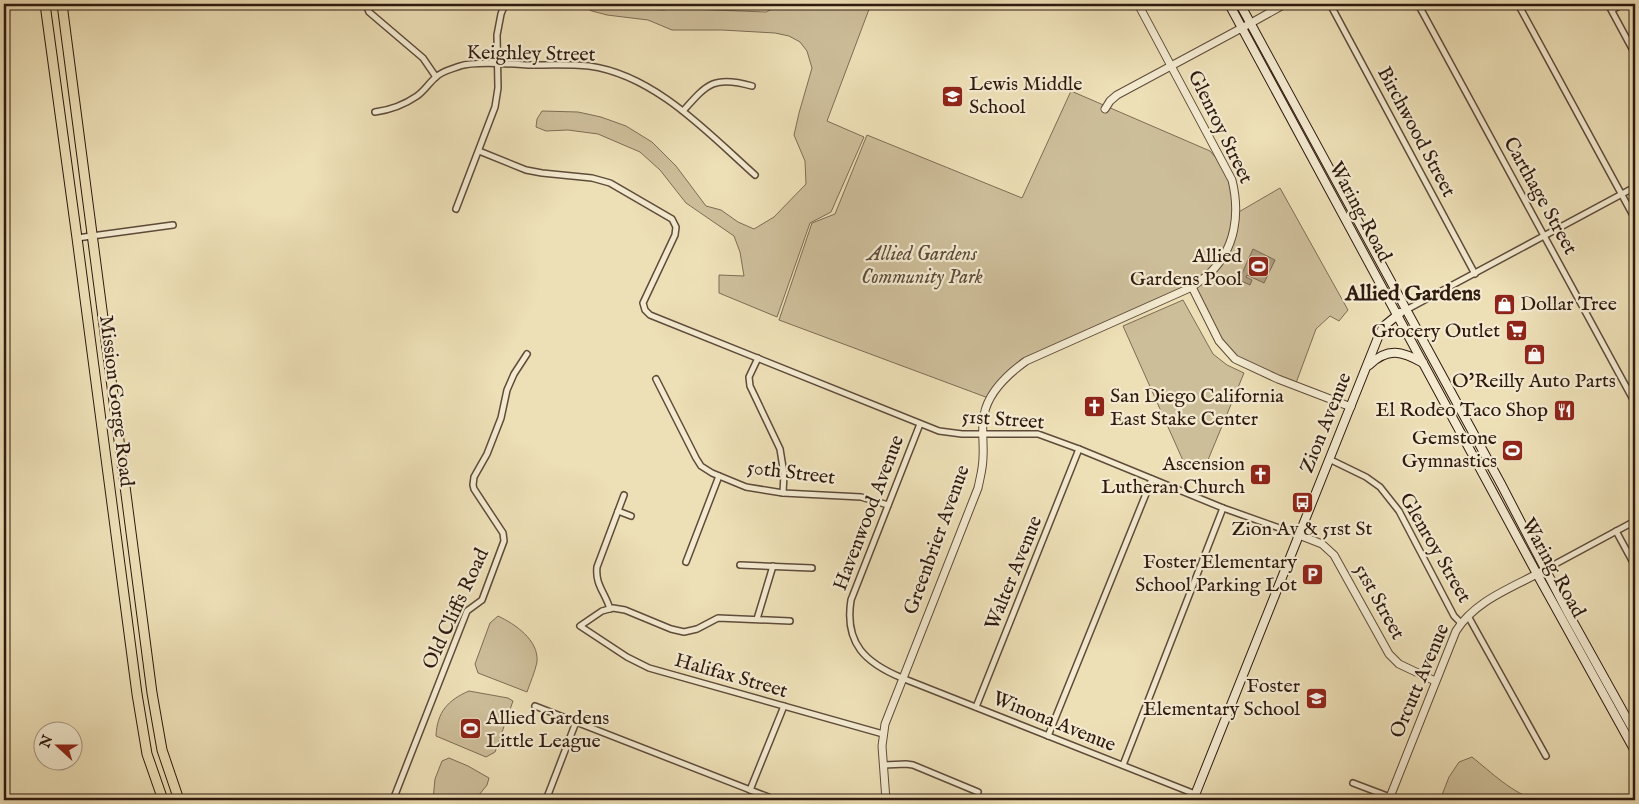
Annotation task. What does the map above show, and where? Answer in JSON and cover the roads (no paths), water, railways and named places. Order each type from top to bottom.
[{"type":"main road","name":"Mission Gorge Road","points":[[45,4],[137,694],[147,754],[163,800]]},
{"type":"main road","name":"Mission Gorge Road","points":[[62,4],[152,692],[162,750],[179,800]]},
{"type":"main road","name":"Waring Road","points":[[1229,4],[1537,574],[1635,751]]},
{"type":"main road","name":"Waring Road","points":[[1240,4],[1635,733]]},
{"type":"main road","name":"Zion Avenue","points":[[1194,797],[1366,367],[1384,326],[1397,314],[1406,310]]},
{"type":"main road","points":[[1366,367],[1376,358],[1390,352],[1411,356],[1423,363]]},
{"type":"street","points":[[366,4],[369,12],[423,58],[436,77]]},
{"type":"street","points":[[456,209],[496,101],[498,36],[501,14],[505,4]]},
{"type":"street","name":"Glenroy Street","points":[[1138,4],[1232,180],[1236,197],[1237,217],[1227,251],[1211,273],[1192,287]]},
{"type":"street","points":[[1104,109],[1117,95],[1285,4]]},
{"type":"street","name":"Birchwood Street","points":[[1330,4],[1475,274]]},
{"type":"street","name":"Carthage Street","points":[[1418,4],[1635,403]]},
{"type":"street","points":[[1518,4],[1635,219]]},
{"type":"street","points":[[1608,4],[1635,54]]},
{"type":"street","points":[[1612,10],[1623,4]]},
{"type":"street","name":"Keighley Street","points":[[375,112],[393,108],[409,101],[424,90],[441,73],[463,66],[498,64],[588,66],[608,70],[630,78],[664,97],[755,175]]},
{"type":"street","points":[[682,111],[702,90],[715,83],[732,81],[752,86]]},
{"type":"street","name":"51st Street","points":[[479,151],[534,172],[592,178],[610,183],[672,219],[676,227],[676,234],[643,303],[645,310],[650,314],[939,431],[962,434],[1038,434],[1223,508],[1322,544],[1334,555],[1389,654],[1398,664],[1435,681]]},
{"type":"street","name":"Zion Avenue","points":[[1406,310],[1635,187]]},
{"type":"street","points":[[77,238],[173,225]]},
{"type":"street","points":[[1192,287],[1219,341],[1235,359],[1278,379],[1351,406]]},
{"type":"street","name":"Greenbrier Avenue","points":[[886,800],[882,746],[885,724],[978,488],[984,458],[982,434],[986,405],[1011,372],[1026,360],[1192,287]]},
{"type":"street","name":"Old Cliffs Road","points":[[393,800],[467,611],[482,600],[504,540],[503,533],[473,485],[474,477],[487,454],[501,418],[507,390],[514,374],[527,354]]},
{"type":"street","points":[[758,358],[749,377],[750,386],[780,448],[784,474],[783,493]]},
{"type":"street","name":"50th Street","points":[[656,379],[701,466],[719,476],[746,487],[783,493],[860,497],[888,505]]},
{"type":"street","name":"Havenwood Avenue","points":[[902,678],[878,667],[862,653],[852,632],[849,616],[850,600],[920,424]]},
{"type":"street","name":"Walter Avenue","points":[[976,707],[1079,449]]},
{"type":"street","name":"Glenroy Street","points":[[1329,459],[1366,477],[1380,487],[1398,511],[1454,616],[1461,624]]},
{"type":"street","points":[[686,562],[719,476]]},
{"type":"street","points":[[1048,736],[1152,479]]},
{"type":"street","points":[[624,495],[597,566],[596,577],[610,609],[625,610],[671,629],[684,632],[697,629],[718,618],[790,621]]},
{"type":"street","points":[[1123,765],[1223,508]]},
{"type":"street","points":[[618,511],[631,516]]},
{"type":"street","name":"Orcutt Avenue","points":[[1390,799],[1456,631],[1468,616],[1492,598],[1635,521]]},
{"type":"street","points":[[1616,531],[1635,566]]},
{"type":"street","points":[[740,565],[812,568]]},
{"type":"street","points":[[757,619],[773,566]]},
{"type":"street","name":"Halifax Street","points":[[610,609],[602,611],[580,626],[627,657],[649,668],[883,734]]},
{"type":"street","name":"Glenroy Street","points":[[1468,616],[1546,756]]},
{"type":"street","name":"Winona Avenue","points":[[902,678],[1123,765],[1194,797]]},
{"type":"street","points":[[535,706],[776,800]]},
{"type":"street","points":[[750,790],[784,706]]},
{"type":"street","points":[[546,800],[576,722]]},
{"type":"street","points":[[884,766],[913,765],[978,792]]},
{"type":"street","points":[[1353,783],[1390,799]]},
{"type":"water","name":"Allied Gardens Pool","points":[[1253,249],[1275,260],[1264,283],[1247,275],[1246,277],[1252,280],[1250,285],[1239,280]]},
{"type":"place","name":"Lewis Middle School","points":[[953,96]]},
{"type":"place","name":"Allied Gardens Pool","points":[[1258,267]]},
{"type":"place","name":"Dollar Tree","points":[[1504,304]]},
{"type":"place","name":"Grocery Outlet","points":[[1516,331]]},
{"type":"place","name":"O'Reilly Auto Parts","points":[[1534,355]]},
{"type":"place","name":"San Diego California East Stake Center","points":[[1094,407]]},
{"type":"place","name":"El Rodeo Taco Shop","points":[[1564,410]]},
{"type":"place","name":"Gemstone Gymnastics","points":[[1513,450]]},
{"type":"place","name":"Ascension Lutheran Church","points":[[1261,475]]},
{"type":"place","name":"Zion Av & 51st St","points":[[1302,503]]},
{"type":"place","name":"Foster Elementary School Parking Lot","points":[[1313,574]]},
{"type":"place","name":"Foster Elementary School","points":[[1316,698]]},
{"type":"place","name":"Allied Gardens Little League","points":[[470,729]]},
{"type":"district","name":"Allied Gardens","points":[[1413,294]]},
{"type":"park label","name":"Allied Gardens Community Park","points":[[922,266]]}]
